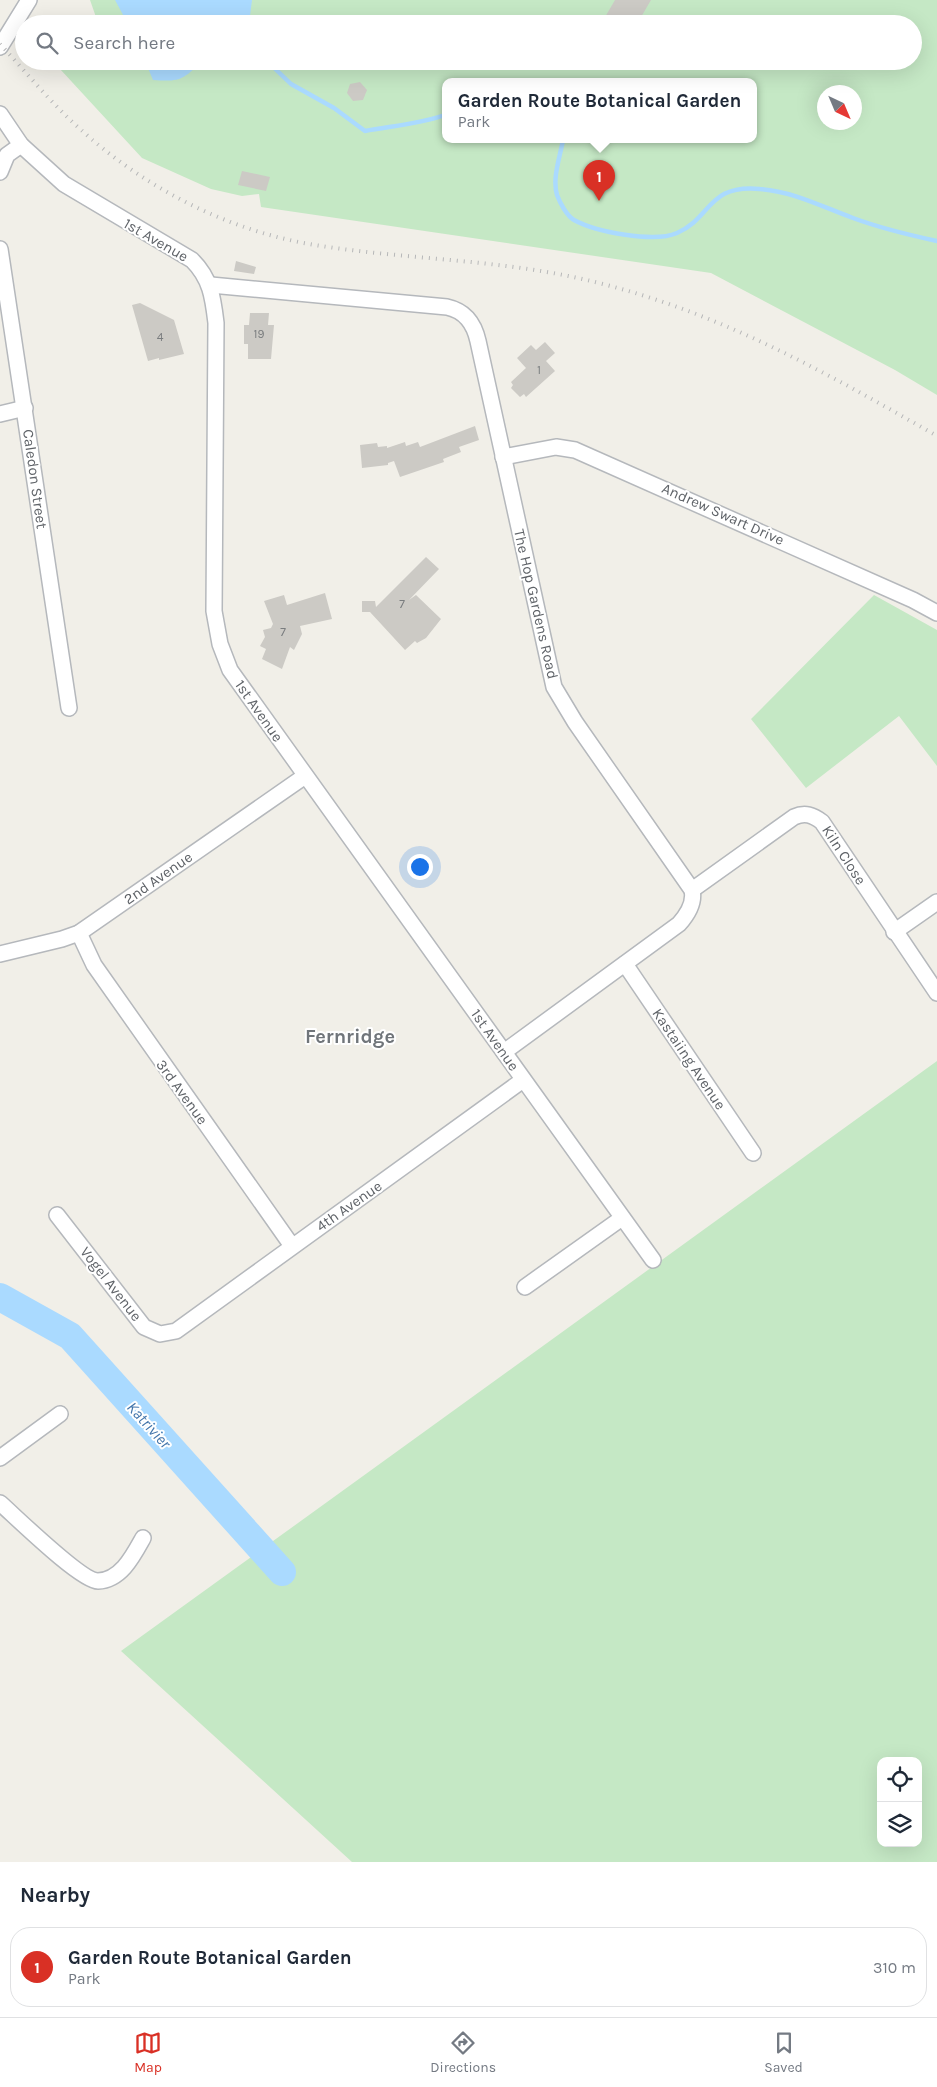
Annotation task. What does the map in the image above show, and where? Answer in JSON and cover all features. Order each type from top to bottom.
[{"type":"street","points":[[21,15],[28,0]]},
{"type":"street","points":[[0,47],[15,24]]},
{"type":"street","points":[[0,114],[21,145],[7,155],[0,172]]},
{"type":"street","name":"1st Avenue","points":[[21,145],[64,184],[192,260],[202,270],[211,285],[216,323],[214,611],[216,631],[230,670],[653,1260]]},
{"type":"street","name":"Caledon Street","points":[[0,249],[70,708]]},
{"type":"street","name":"The Hop Gardens Road","points":[[211,285],[458,310],[471,322],[476,330],[502,457],[554,687],[575,722],[692,890]]},
{"type":"street","points":[[0,414],[25,408]]},
{"type":"street","name":"Andrew Swart Drive","points":[[502,457],[556,447],[576,450],[722,513],[913,600],[937,613]]},
{"type":"street","name":"2nd Avenue","points":[[0,954],[79,933],[305,776]]},
{"type":"street","name":"Kiln Close","points":[[692,890],[794,817],[807,814],[822,822],[894,932],[937,993]]},
{"type":"street","points":[[504,1052],[679,924],[690,908],[693,896],[692,890]]},
{"type":"street","points":[[894,932],[937,902]]},
{"type":"street","name":"3rd Avenue","points":[[79,933],[99,973],[292,1246]]},
{"type":"street","name":"Kastaiing Avenue","points":[[625,964],[753,1153]]},
{"type":"street","name":"4th Avenue","points":[[176,1331],[523,1080]]},
{"type":"street","name":"Vogel Avenue","points":[[57,1216],[144,1327],[160,1334],[176,1331]]},
{"type":"street","points":[[525,1288],[622,1218]]},
{"type":"street","points":[[0,1458],[60,1414]]},
{"type":"street","points":[[0,1502],[76,1570],[91,1580],[106,1579],[123,1570],[143,1538]]},
{"type":"green space","points":[[90,0],[937,0],[937,395],[895,370],[711,273],[261,207],[259,194],[242,196],[211,189],[142,158],[61,70],[922,70],[922,15],[95,15]]},
{"type":"green space","points":[[874,595],[937,630],[937,766],[899,716],[806,788],[751,719]]},
{"type":"green space","points":[[937,1061],[937,1862],[352,1862],[121,1651]]},
{"type":"water","points":[[115,0],[252,0],[250,15],[123,15]]},
{"type":"water","points":[[149,70],[192,70],[185,76],[175,80],[153,80]]},
{"type":"building","points":[[615,0],[651,0],[642,15],[606,15]]},
{"type":"building","points":[[360,82],[367,90],[363,100],[353,101],[347,93],[350,84]]},
{"type":"building","points":[[242,171],[270,177],[266,191],[238,185]]},
{"type":"building","points":[[236,261],[256,267],[254,274],[234,271]]},
{"type":"building","points":[[140,303],[174,320],[184,354],[148,361],[132,305]]},
{"type":"building","points":[[250,313],[269,313],[268,325],[274,325],[271,359],[248,359],[248,344],[244,344],[244,325],[249,325]]},
{"type":"building","points":[[545,342],[555,353],[546,361],[555,371],[526,397],[524,394],[520,397],[511,388],[513,385],[511,382],[526,368],[517,358],[531,345],[536,350]]},
{"type":"building","points":[[475,426],[479,440],[459,447],[461,452],[443,459],[444,462],[400,477],[394,461],[388,463],[388,465],[362,468],[360,445],[377,443],[378,447],[387,446],[387,448],[405,442],[406,446],[418,442],[420,447]]},
{"type":"building","points":[[426,557],[439,569],[409,600],[416,595],[441,619],[426,638],[417,643],[415,641],[405,650],[370,612],[362,612],[362,601],[375,601],[376,607]]},
{"type":"building","points":[[325,593],[332,619],[300,626],[302,634],[294,650],[290,647],[282,669],[262,659],[266,649],[260,646],[265,637],[263,630],[271,628],[273,624],[264,601],[284,595],[287,605]]},
{"type":"waterway","points":[[276,70],[291,84],[334,108],[365,131],[416,123],[442,116]]},
{"type":"waterway","points":[[562,143],[555,182],[560,202],[574,220],[610,232],[625,235],[667,236],[688,227],[720,197],[743,189],[760,189],[796,196],[874,225],[937,241]]},
{"type":"waterway","name":"Katrivier","points":[[0,1297],[70,1336],[282,1572]]},
{"type":"railway","points":[[0,44],[15,61]]},
{"type":"railway","points":[[23,70],[58,108],[104,149],[159,187],[219,217],[250,229],[315,245],[490,264],[560,274],[641,295],[729,327],[813,367],[937,436]]},
{"type":"place","name":"Garden Route Botanical Garden","points":[[599,201]]},
{"type":"district","name":"Fernridge","points":[[350,1036]]}]
